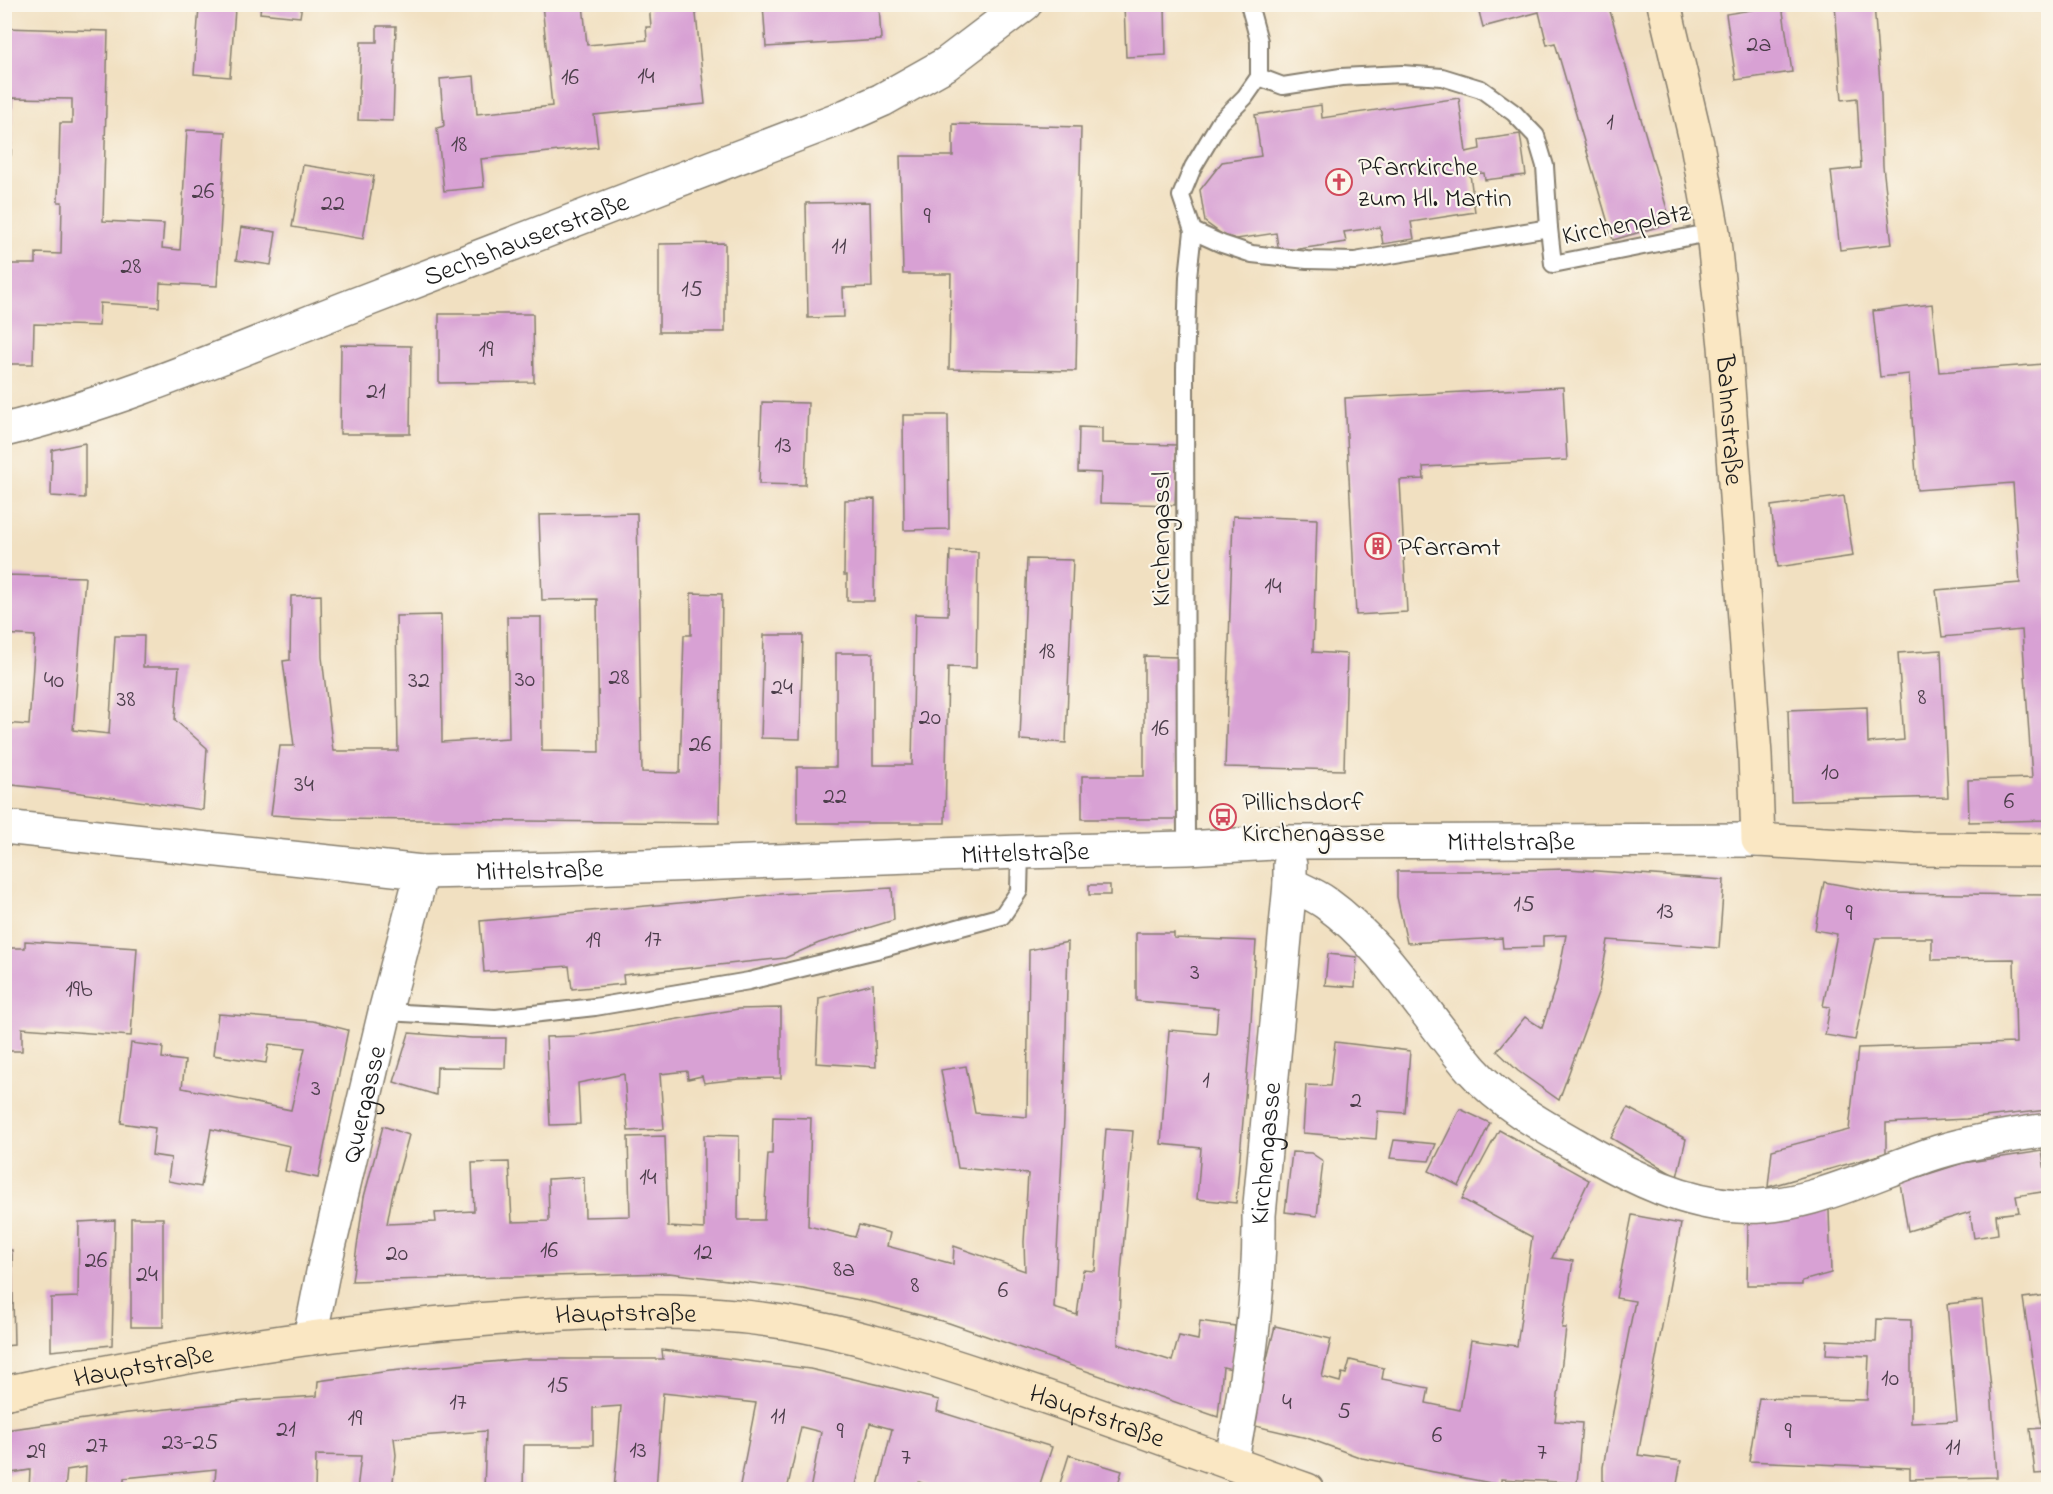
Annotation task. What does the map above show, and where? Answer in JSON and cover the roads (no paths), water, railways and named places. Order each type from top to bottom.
[{"type":"main road","name":"Bahnstraße","points":[[1664,4],[1697,144],[1713,232],[1725,346],[1755,755],[1758,840]]},
{"type":"main road","name":"Mittelstraße","points":[[1758,840],[1911,849],[2049,850]]},
{"type":"main road","name":"Hauptstraße","points":[[4,1393],[180,1359],[310,1338],[429,1323],[569,1313],[682,1312],[746,1317],[866,1339],[1050,1397],[1307,1490]]},
{"type":"street","name":"Sechshauserstraße","points":[[4,430],[76,411],[147,388],[310,322],[846,116],[882,100],[946,64],[1025,4]]},
{"type":"street","name":"Mittelstraße","points":[[4,827],[422,872],[1186,848],[1290,842],[1758,840]]},
{"type":"street","name":"Kirchengasse","points":[[1231,1463],[1244,1394],[1260,1256],[1259,1215],[1290,884],[1290,842]]},
{"type":"street","name":"Quergasse","points":[[310,1338],[323,1272],[385,1011],[422,872]]},
{"type":"street","points":[[1290,884],[1326,902],[1366,939],[1473,1071],[1522,1114],[1625,1174],[1680,1195],[1738,1206],[1780,1204],[1841,1188],[1938,1152],[2016,1134],[2049,1130]]},
{"type":"lane","points":[[1193,231],[1181,196],[1193,167],[1220,122],[1245,97],[1259,77],[1259,41],[1249,4]]},
{"type":"lane","points":[[1259,77],[1283,86],[1341,77],[1402,74],[1442,77],[1481,89],[1514,113],[1536,136],[1545,166],[1549,228]]},
{"type":"lane","name":"Kirchenplatz","points":[[1193,231],[1221,244],[1252,254],[1307,260],[1355,261],[1549,228],[1553,264],[1713,232]]},
{"type":"lane","name":"Kirchengassl","points":[[1186,848],[1185,369],[1188,277],[1193,231]]},
{"type":"lane","points":[[385,1011],[496,1017],[595,1007],[749,981],[876,950],[1002,916],[1019,891],[1020,852]]},
{"type":"place","name":"Pfarrkirche zum Hl. Martin","points":[[1339,182]]},
{"type":"place","name":"Pfarramt","points":[[1378,546]]},
{"type":"place","name":"Pillichsdorf Kirchengasse","points":[[1223,817]]}]
